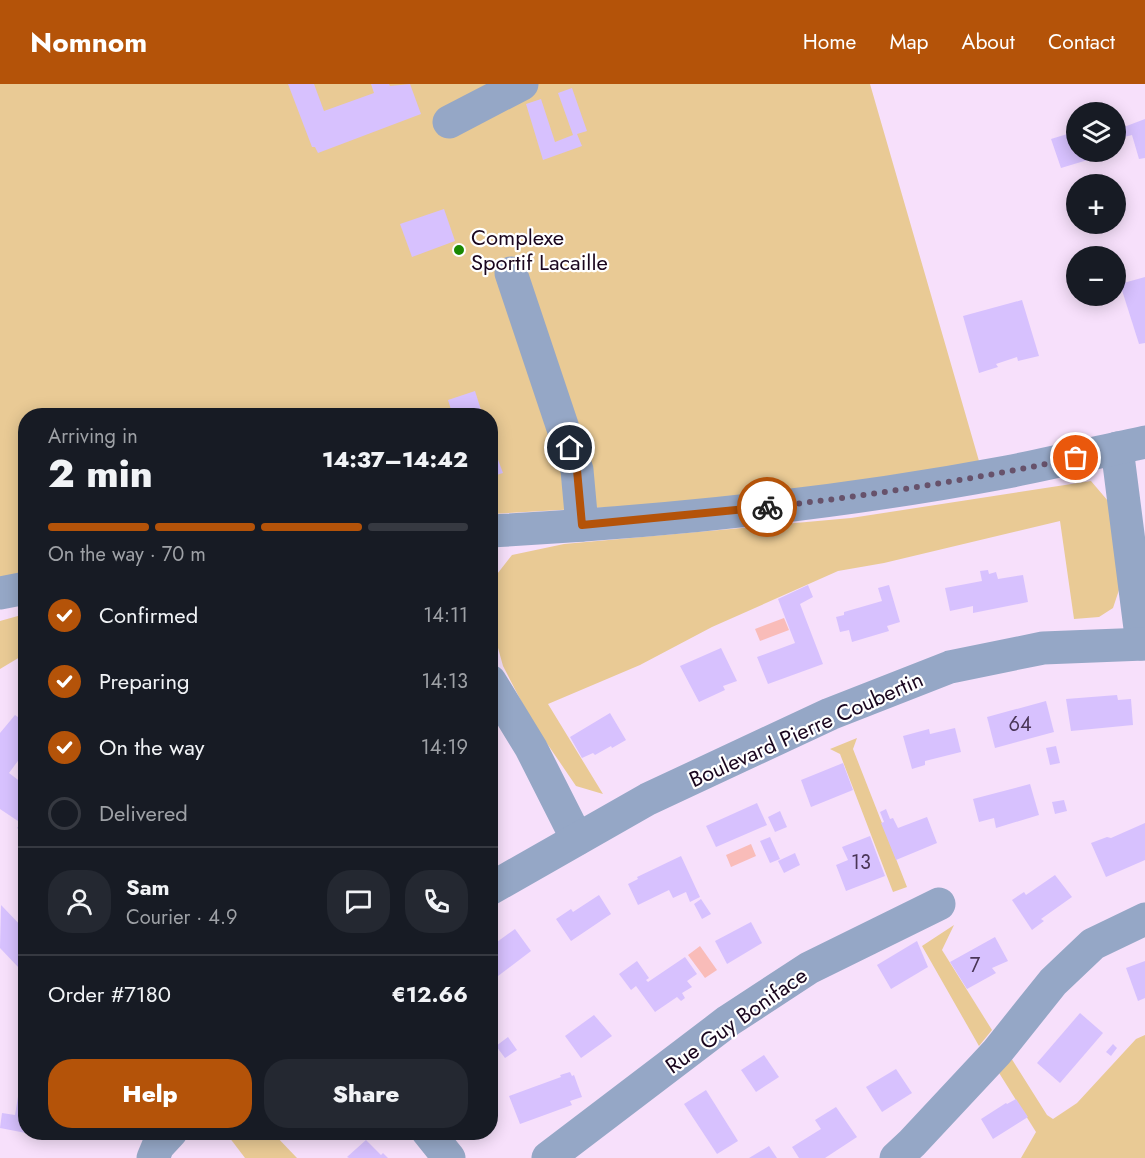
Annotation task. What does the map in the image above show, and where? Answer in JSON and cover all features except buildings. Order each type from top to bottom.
[{"type":"street","points":[[449,122],[522,84]]},
{"type":"street","points":[[511,273],[577,470],[582,525]]},
{"type":"street","points":[[498,530],[582,525],[788,505],[880,493],[1006,472],[1131,445],[1143,644]]},
{"type":"street","points":[[0,593],[18,590]]},
{"type":"street","name":"Boulevard Pierre Coubertin","points":[[498,883],[648,799],[830,714],[950,667],[1043,648],[1143,644]]},
{"type":"street","points":[[498,694],[531,748],[577,839]]},
{"type":"street","name":"Rue Guy Boniface","points":[[548,1158],[728,1021],[809,968],[939,904]]},
{"type":"street","points":[[896,1158],[997,1052],[1053,982],[1093,944],[1145,919]]},
{"type":"street","points":[[153,1158],[164,1140]]},
{"type":"street","points":[[434,1140],[449,1158]]},
{"type":"shaded area","name":"Complexe Sportif Lacaille","points":[[0,84],[870,84],[979,461],[921,474],[750,499],[498,514],[498,408],[18,408],[18,576],[0,579]]},
{"type":"shaded area","points":[[1091,481],[1108,501],[1120,587],[1113,608],[1099,617],[1074,619],[1060,521],[884,563],[838,571],[712,627],[640,665],[548,704],[603,794],[576,786],[531,720],[503,666],[498,648],[498,573],[512,555],[564,544],[851,518]]},
{"type":"shaded area","points":[[18,616],[18,658],[0,669],[0,621]]},
{"type":"shaded area","points":[[784,618],[789,630],[760,641],[755,629]]},
{"type":"shaded area","points":[[857,738],[853,749],[907,887],[893,892],[840,754],[830,749]]},
{"type":"shaded area","points":[[751,844],[756,856],[731,867],[726,855]]},
{"type":"shaded area","points":[[954,925],[942,950],[992,1030],[979,1046],[922,946]]},
{"type":"shaded area","points":[[700,946],[717,970],[705,978],[688,955]]},
{"type":"shaded area","points":[[1145,1035],[1145,1158],[1021,1158],[1036,1132],[996,1068],[1008,1053],[1047,1115],[1053,1119],[1077,1103],[1136,1039]]},
{"type":"shaded area","points":[[231,1140],[280,1140],[297,1158],[245,1158]]},
{"type":"way so far","points":[[767,507],[880,493],[1076,458]]},
{"type":"place","name":"Complexe Sportif Lacaille","points":[[459,250]]},
{"type":"route","points":[[570,448],[577,470],[582,525],[767,507]]}]
